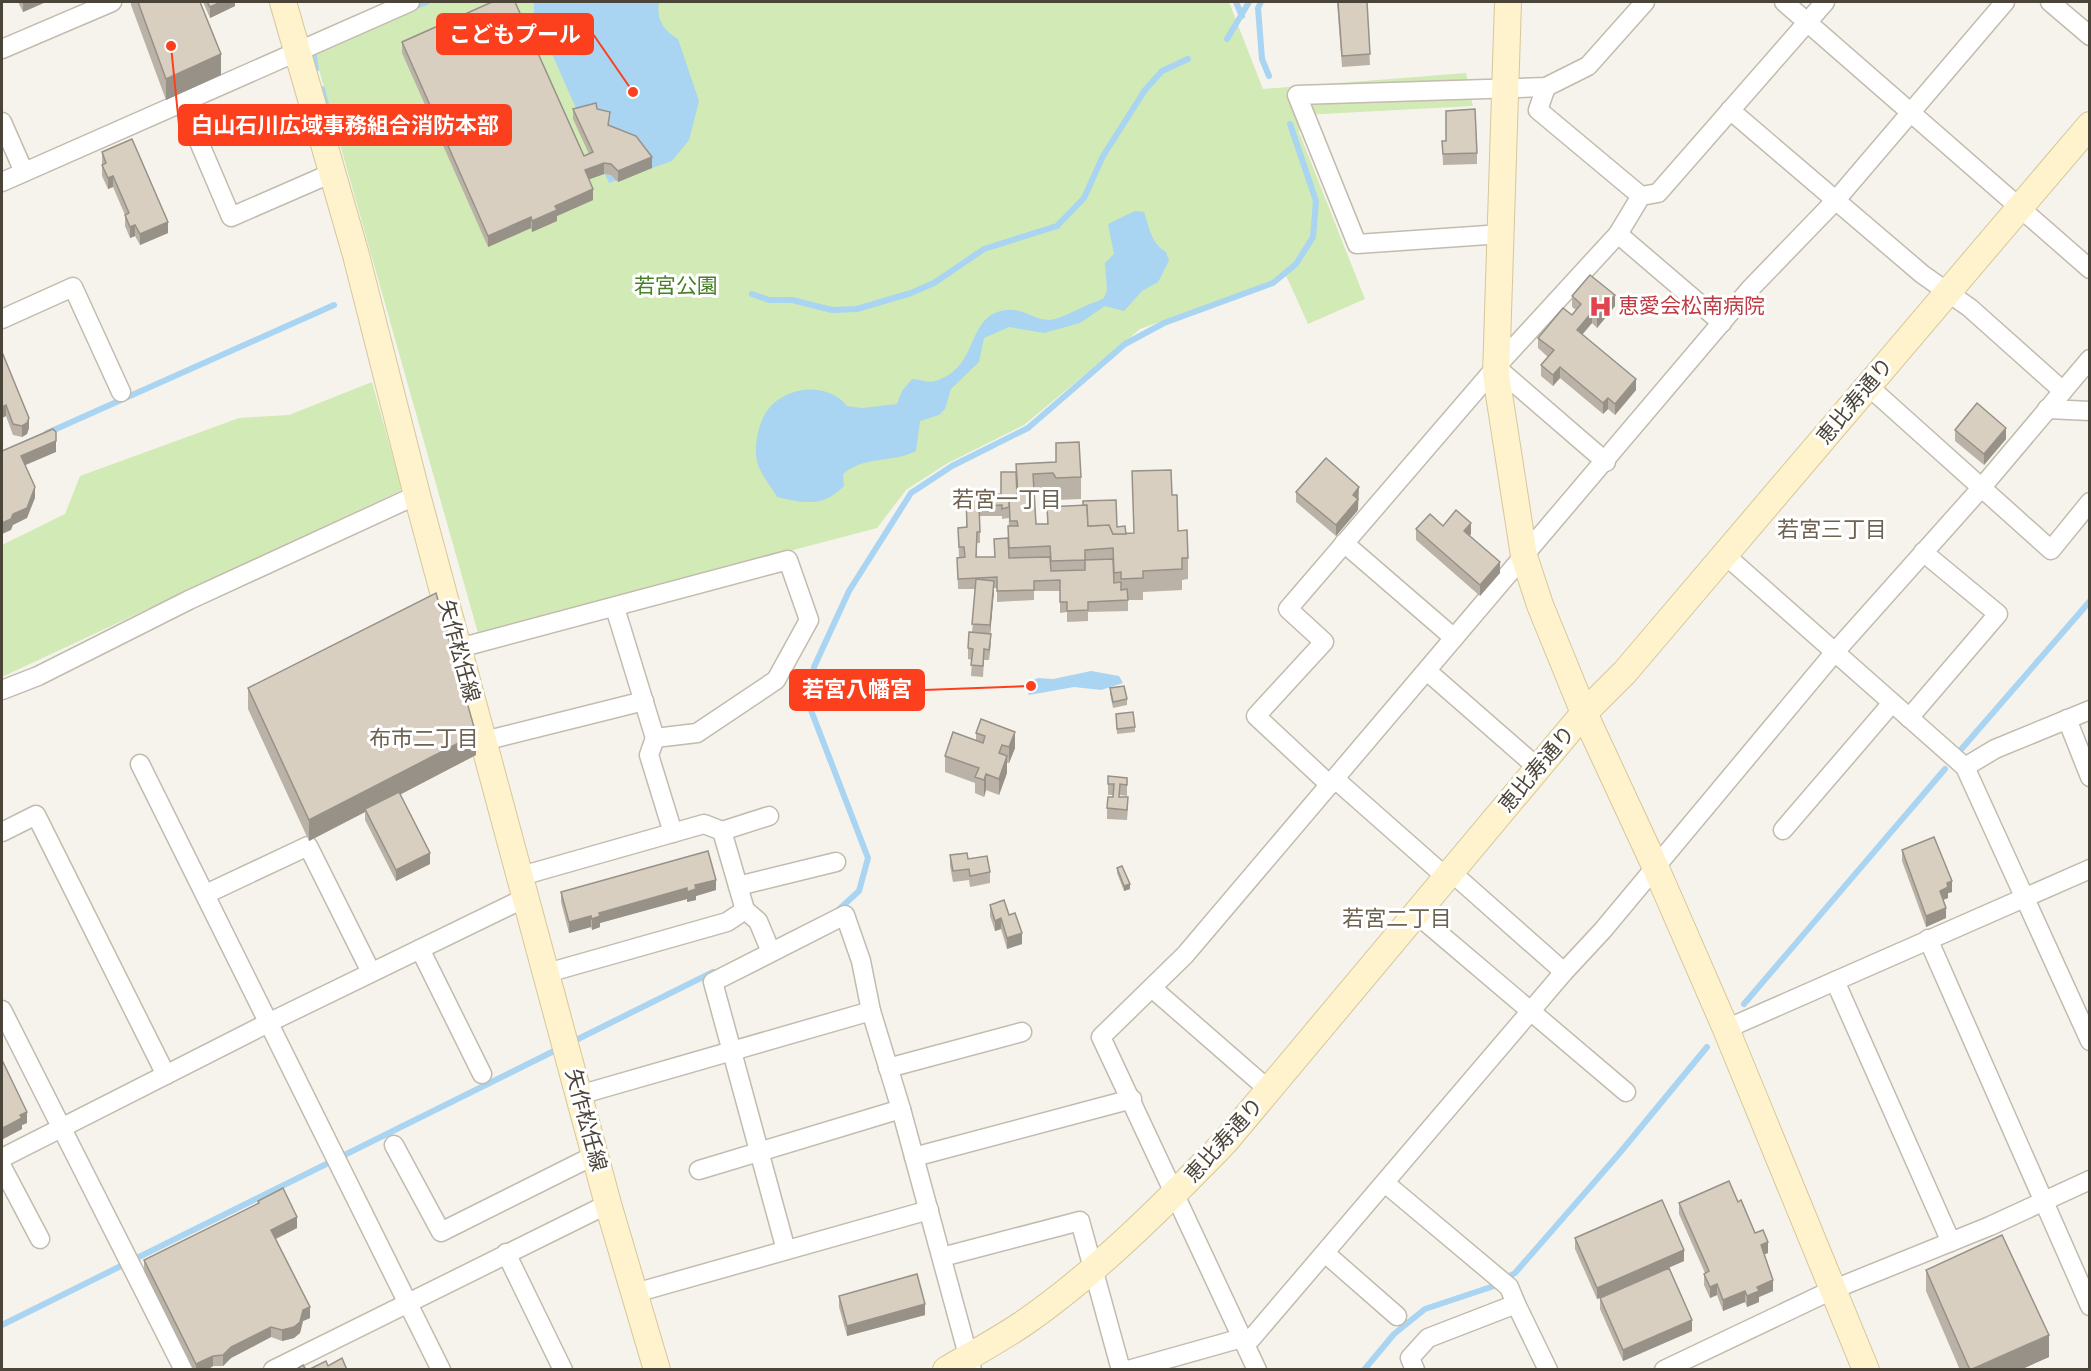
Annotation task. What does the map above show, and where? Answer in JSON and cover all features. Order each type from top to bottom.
[{"type":"street","points":[[2,49],[112,2]]},
{"type":"street","name":"矢作松任線","points":[[283,2],[356,255],[417,495],[608,1204],[657,1370]]},
{"type":"street","points":[[2,182],[410,2]]},
{"type":"street","points":[[1508,2],[1507,89],[1496,367],[1524,556],[1540,605],[1584,713],[1655,866],[1726,1029],[1866,1370]]},
{"type":"street","points":[[1502,234],[1358,244],[1297,95],[1546,87],[1588,66],[1645,2]]},
{"type":"street","points":[[1784,2],[2090,268]]},
{"type":"street","points":[[1564,972],[1448,874],[1332,782],[1256,716],[1324,642],[1288,609],[1496,367],[1618,234],[1641,196],[1658,193],[1825,2]]},
{"type":"street","points":[[1257,1370],[1101,1037],[1185,955],[1722,323],[1836,200],[2006,2]]},
{"type":"street","points":[[2050,2],[2090,36]]},
{"type":"street","points":[[1546,87],[1538,110],[1641,196]]},
{"type":"street","points":[[182,102],[231,217],[332,173]]},
{"type":"street","points":[[1730,110],[1922,274],[1947,290],[2063,390]]},
{"type":"street","points":[[2,122],[24,172]]},
{"type":"street","name":"恵比寿通り","points":[[946,1370],[971,1363],[1093,1267],[1175,1194],[1225,1142],[1584,713],[1625,672],[1947,290],[2090,125]]},
{"type":"street","points":[[1618,234],[1722,323]]},
{"type":"street","points":[[2,319],[73,287],[121,392]]},
{"type":"street","points":[[1128,1370],[1242,1338],[1251,1339],[1564,972],[1603,930],[1834,653],[1982,487],[2090,359]]},
{"type":"street","points":[[1496,367],[1606,462]]},
{"type":"street","points":[[1868,385],[2051,550],[2090,502]]},
{"type":"street","points":[[2048,409],[2090,411]]},
{"type":"street","points":[[2,690],[38,676],[189,600],[417,495]]},
{"type":"street","points":[[1344,543],[1454,638]]},
{"type":"street","points":[[1909,718],[1998,614],[1923,552]]},
{"type":"street","points":[[1724,554],[1965,767],[2023,897],[2085,1017],[2090,1041]]},
{"type":"street","points":[[459,648],[789,560],[809,620],[776,680],[697,733],[655,738]]},
{"type":"street","points":[[615,608],[655,738],[649,755],[673,833]]},
{"type":"street","points":[[1427,671],[1538,768]]},
{"type":"street","points":[[484,741],[644,701]]},
{"type":"street","points":[[1783,830],[1892,703]]},
{"type":"street","points":[[1965,767],[1995,749],[2090,710]]},
{"type":"street","points":[[2067,719],[2090,777]]},
{"type":"street","points":[[140,764],[441,1370]]},
{"type":"street","points":[[2,832],[36,815],[166,1075]]},
{"type":"street","points":[[2,1158],[420,949],[524,886],[704,824],[722,831],[768,816]]},
{"type":"street","points":[[722,831],[745,910],[758,921],[769,947]]},
{"type":"street","points":[[206,894],[308,846],[371,972]]},
{"type":"street","points":[[738,886],[836,862]]},
{"type":"street","points":[[1726,1029],[2090,869]]},
{"type":"street","points":[[547,973],[727,922],[745,910]]},
{"type":"street","points":[[1415,913],[1626,1092]]},
{"type":"street","points":[[786,1250],[713,982],[769,947],[845,915],[861,962],[871,1011],[901,1109],[971,1363]]},
{"type":"street","points":[[1928,939],[2042,1202],[2090,1306]]},
{"type":"street","points":[[420,949],[482,1074]]},
{"type":"street","points":[[1835,981],[1951,1242]]},
{"type":"street","points":[[1152,988],[1269,1090]]},
{"type":"street","points":[[2,1010],[184,1370]]},
{"type":"street","points":[[579,1095],[871,1011]]},
{"type":"street","points":[[888,1068],[1022,1032]]},
{"type":"street","points":[[914,1157],[1132,1099]]},
{"type":"street","points":[[699,1170],[901,1109]]},
{"type":"street","points":[[394,1144],[441,1232],[595,1155]]},
{"type":"street","points":[[2,1167],[40,1239]]},
{"type":"street","points":[[1664,1370],[1832,1290],[1951,1242],[2090,1180]]},
{"type":"street","points":[[1384,1183],[1509,1287],[1548,1370]]},
{"type":"street","points":[[273,1370],[406,1302],[608,1204]]},
{"type":"street","points":[[635,1293],[929,1210]]},
{"type":"street","points":[[942,1257],[1080,1221],[1121,1370]]},
{"type":"street","points":[[1325,1253],[1397,1316]]},
{"type":"street","points":[[506,1254],[563,1370]]},
{"type":"street","points":[[1415,1370],[1410,1358],[1428,1338],[1516,1304]]},
{"type":"green space","name":"若宮公園","points":[[434,2],[1229,2],[1263,89],[1466,73],[1473,106],[1303,115],[1299,132],[1365,299],[1308,324],[1284,271],[1272,281],[1140,329],[1024,425],[946,464],[906,490],[877,528],[478,633],[314,52]]},
{"type":"green space","points":[[372,382],[402,490],[2,677],[2,545],[65,514],[80,476],[239,418],[289,415]]},
{"type":"water","points":[[534,2],[659,2],[658,8],[662,24],[678,39],[699,101],[689,140],[672,161],[609,183],[534,13]]},
{"type":"water","points":[[1135,211],[1144,212],[1154,240],[1166,252],[1169,261],[1158,282],[1142,291],[1124,311],[1105,306],[1080,323],[1044,333],[1009,327],[984,338],[979,362],[951,389],[945,409],[939,415],[920,421],[916,451],[851,468],[843,474],[844,486],[821,501],[805,502],[777,497],[761,472],[756,456],[759,428],[773,404],[791,393],[811,390],[831,394],[847,406],[862,408],[897,404],[902,391],[912,379],[935,381],[957,368],[979,328],[993,314],[1003,310],[1012,310],[1040,319],[1055,319],[1104,298],[1107,290],[1105,263],[1114,254],[1108,224]]},
{"type":"water","points":[[1091,671],[1119,676],[1123,683],[1101,690],[1074,687],[1029,695],[1026,687],[1027,683],[1038,678],[1053,679]]},
{"type":"building","points":[[138,2],[200,2],[221,54],[166,79]]},
{"type":"building","points":[[207,2],[221,2],[210,7]]},
{"type":"building","points":[[492,2],[515,2],[584,156],[593,152],[573,109],[596,103],[597,109],[610,112],[608,125],[636,136],[652,157],[618,171],[611,164],[604,163],[585,170],[593,189],[555,206],[557,210],[532,221],[531,217],[488,236],[402,42]]},
{"type":"building","points":[[1338,2],[1367,2],[1370,54],[1342,56]]},
{"type":"building","points":[[1475,109],[1477,153],[1443,154],[1442,141],[1446,141],[1446,111]]},
{"type":"building","points":[[132,139],[168,222],[140,234],[135,225],[130,227],[125,215],[129,213],[113,176],[108,178],[102,165],[106,163],[102,152]]},
{"type":"building","points":[[1590,275],[1615,295],[1597,317],[1592,312],[1577,330],[1636,379],[1615,404],[1608,398],[1603,403],[1560,367],[1553,375],[1541,365],[1554,350],[1538,338],[1563,308],[1572,315],[1581,304],[1572,296]]},
{"type":"building","points":[[2,352],[29,418],[22,426],[13,424],[6,405],[2,407]]},
{"type":"building","points":[[1977,403],[2006,428],[1984,454],[1955,430]]},
{"type":"building","points":[[53,429],[56,432],[56,441],[21,456],[35,487],[27,508],[13,514],[11,519],[2,523],[2,451]]},
{"type":"building","points":[[1079,442],[1081,477],[1056,478],[1053,473],[1033,474],[1036,524],[1048,524],[1047,507],[1087,505],[1088,526],[1109,525],[1113,534],[1134,533],[1132,471],[1171,470],[1172,495],[1177,495],[1178,531],[1187,530],[1188,558],[1182,558],[1182,569],[1143,571],[1143,578],[1121,579],[1121,572],[1114,573],[1113,548],[1085,550],[1085,560],[1051,561],[1050,546],[1009,548],[1008,526],[1018,526],[1017,521],[1010,521],[1009,496],[1018,495],[1016,464],[1056,462],[1056,443]]},
{"type":"building","points":[[1326,458],[1359,487],[1353,495],[1358,499],[1336,525],[1296,492]]},
{"type":"building","points":[[1001,472],[1016,472],[1017,495],[1009,496],[1009,507],[1002,509],[1002,505],[979,506],[980,532],[977,532],[976,557],[995,557],[994,539],[1008,538],[1009,558],[1050,557],[1051,571],[1085,570],[1085,560],[1113,559],[1114,583],[1121,582],[1121,590],[1127,589],[1128,600],[1088,602],[1088,610],[1067,611],[1067,602],[1060,602],[1060,580],[1034,581],[1034,590],[997,591],[997,577],[958,579],[957,558],[965,557],[964,547],[959,547],[958,528],[967,527],[966,495],[1001,494]]},
{"type":"building","points":[[1116,500],[1117,527],[1125,526],[1126,534],[1113,534],[1109,525],[1088,526],[1087,505],[1083,505],[1083,501]]},
{"type":"building","points":[[1456,510],[1471,523],[1464,531],[1500,562],[1480,585],[1416,529],[1430,514],[1443,526]]},
{"type":"building","points":[[976,579],[994,581],[990,625],[972,624]]},
{"type":"building","points":[[436,593],[476,734],[309,820],[248,688]]},
{"type":"building","points":[[969,632],[991,634],[989,650],[984,649],[983,666],[971,665],[973,649],[968,648]]},
{"type":"building","points":[[1124,686],[1127,699],[1113,702],[1110,688]]},
{"type":"building","points":[[1133,712],[1135,727],[1117,729],[1116,714]]},
{"type":"building","points":[[981,719],[1015,732],[1009,747],[1002,745],[999,753],[1007,756],[999,779],[986,774],[984,780],[975,777],[979,768],[945,756],[953,732],[983,743],[985,736],[976,733]]},
{"type":"building","points":[[1108,776],[1127,778],[1127,785],[1120,784],[1119,797],[1128,797],[1127,810],[1107,808],[1108,797],[1113,797],[1114,784],[1108,784]]},
{"type":"building","points":[[399,792],[430,853],[396,870],[365,809]]},
{"type":"building","points":[[1934,837],[1952,881],[1947,883],[1948,887],[1940,891],[1946,908],[1926,916],[1902,850]]},
{"type":"building","points":[[708,851],[716,880],[695,885],[696,889],[687,892],[687,888],[599,913],[600,916],[592,919],[591,916],[569,922],[561,892]]},
{"type":"building","points":[[967,853],[968,859],[987,856],[990,872],[970,876],[969,869],[953,871],[950,855]]},
{"type":"building","points":[[1122,866],[1130,884],[1124,886],[1117,868]]},
{"type":"building","points":[[1004,900],[1009,915],[1015,913],[1022,933],[1007,938],[1001,918],[995,921],[990,905]]},
{"type":"building","points":[[2,1060],[27,1112],[20,1115],[22,1118],[3,1128],[2,1125]]},
{"type":"building","points":[[1729,1181],[1738,1202],[1741,1200],[1755,1233],[1763,1230],[1768,1242],[1761,1245],[1773,1280],[1757,1287],[1759,1291],[1747,1296],[1745,1291],[1723,1300],[1717,1284],[1710,1287],[1704,1274],[1709,1271],[1679,1203]]},
{"type":"building","points":[[283,1188],[297,1217],[271,1230],[310,1307],[303,1310],[300,1322],[294,1327],[282,1330],[271,1327],[231,1347],[223,1355],[213,1356],[196,1364],[144,1260],[259,1203],[258,1201]]},
{"type":"building","points":[[1662,1200],[1684,1250],[1597,1288],[1575,1238]]},
{"type":"building","points":[[2002,1235],[2049,1335],[1970,1370],[1926,1270]]},
{"type":"building","points":[[1669,1268],[1692,1320],[1623,1350],[1600,1298]]},
{"type":"building","points":[[917,1274],[925,1304],[847,1326],[839,1296]]},
{"type":"building","points":[[342,1358],[347,1370],[308,1370],[326,1361],[328,1366]]},
{"type":"building","points":[[303,1365],[306,1370],[295,1370]]},
{"type":"waterway","points":[[411,8],[427,2]]},
{"type":"waterway","points":[[1236,2],[1242,16]]},
{"type":"waterway","points":[[1227,39],[1249,2]]},
{"type":"waterway","points":[[1261,2],[1258,8],[1262,59],[1269,76]]},
{"type":"waterway","points":[[313,50],[316,69]]},
{"type":"waterway","points":[[752,294],[769,300],[792,300],[832,310],[857,309],[911,293],[934,283],[984,249],[1057,226],[1084,198],[1103,156],[1145,90],[1162,71],[1188,59]]},
{"type":"waterway","points":[[322,89],[331,123]]},
{"type":"waterway","points":[[836,912],[859,891],[868,858],[809,705],[814,667],[849,591],[911,493],[952,466],[1028,428],[1125,344],[1164,323],[1273,283],[1296,264],[1313,237],[1316,201],[1290,124]]},
{"type":"waterway","points":[[47,433],[334,305]]},
{"type":"waterway","points":[[1958,753],[2090,601]]},
{"type":"waterway","points":[[1744,1004],[1945,769]]},
{"type":"waterway","points":[[572,1042],[713,972]]},
{"type":"waterway","points":[[1506,1278],[1515,1273],[1618,1155],[1707,1047]]},
{"type":"waterway","points":[[2,1325],[560,1048]]},
{"type":"waterway","points":[[1364,1370],[1394,1334],[1425,1309],[1494,1286]]},
{"type":"place","name":"白山石川広域事務組合消防本部","points":[[171,46]]},
{"type":"place","name":"こどもプール","points":[[633,92]]},
{"type":"place","name":"恵愛会松南病院","points":[[1600,306]]},
{"type":"place","name":"若宮八幡宮","points":[[1031,686]]},
{"type":"district","name":"若宮一丁目","points":[[1007,499]]},
{"type":"district","name":"若宮三丁目","points":[[1832,529]]},
{"type":"district","name":"布市二丁目","points":[[424,738]]},
{"type":"district","name":"若宮二丁目","points":[[1397,918]]}]
